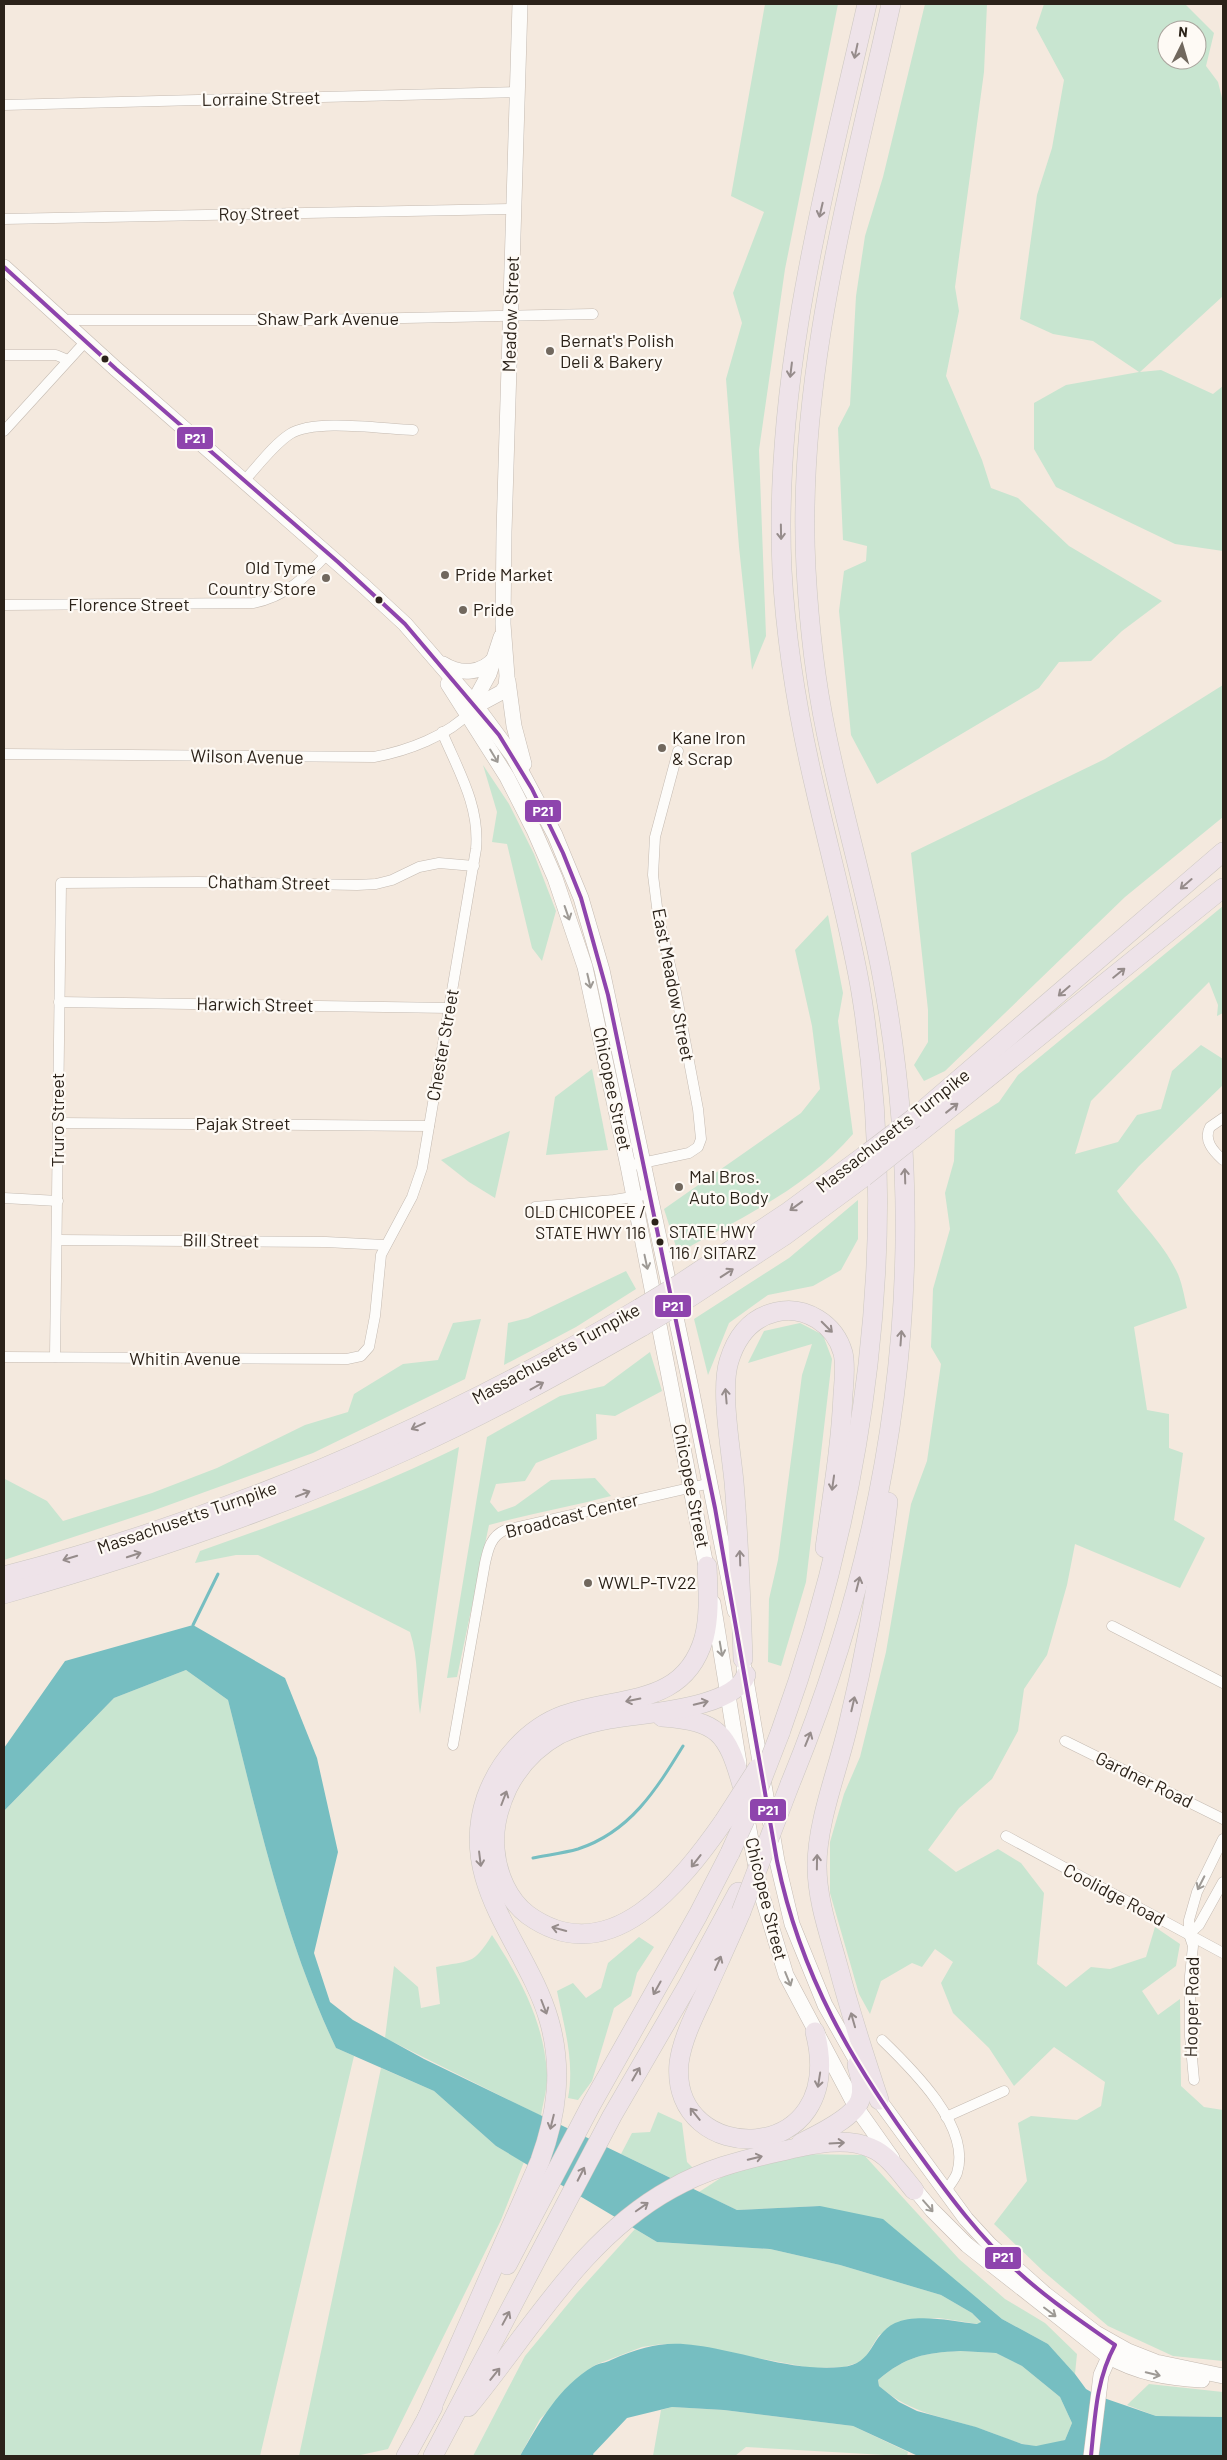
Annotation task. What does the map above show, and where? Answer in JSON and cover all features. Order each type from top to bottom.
[{"type":"highway","points":[[406,2456],[427,2418],[532,2201],[591,2105],[698,1915],[730,1853],[754,1800],[780,1733],[811,1641],[844,1513],[862,1409],[874,1286],[876,1166],[871,1075],[860,986],[847,919],[808,757],[791,664],[782,567],[782,468],[788,394],[799,313],[866,4]]},
{"type":"highway","points":[[879,2100],[856,2031],[826,1926],[819,1895],[817,1865],[820,1834],[859,1680],[877,1584],[889,1490],[904,1292],[906,1236],[905,1179],[899,1090],[878,954],[835,772],[820,699],[808,600],[804,518],[808,424],[822,320],[891,4]]},
{"type":"highway","name":"Massachusetts Turnpike","points":[[684,1291],[914,1118],[1223,852]]},
{"type":"highway","name":"Massachusetts Turnpike","points":[[4,1594],[97,1568],[222,1526],[351,1474],[494,1408],[684,1291],[784,1236],[914,1138],[1223,888]]},
{"type":"highway","points":[[639,1717],[728,1694],[741,1686],[744,1667],[740,1547],[726,1380],[733,1350],[746,1329],[767,1314],[785,1310],[808,1314],[826,1325],[840,1345],[844,1363],[839,1438],[811,1641]]},
{"type":"highway","name":"Massachusetts Turnpike","points":[[4,1576],[129,1540],[253,1496],[373,1447],[642,1317]]},
{"type":"highway","points":[[815,2032],[820,2058],[818,2088],[805,2112],[783,2131],[759,2139],[729,2137],[705,2124],[688,2104],[680,2076],[681,2052],[694,2016],[741,1912],[818,1714],[850,1617],[875,1512],[898,1373]]},
{"type":"highway","points":[[532,2201],[551,2129],[556,2101],[557,2073],[554,2042],[545,2007],[486,1887],[479,1848],[483,1810],[492,1785],[503,1764],[518,1746],[536,1730],[555,1719],[574,1712],[650,1696],[670,1686],[686,1672],[697,1656],[706,1630],[708,1603],[707,1566]]},
{"type":"highway","points":[[742,1785],[730,1748],[722,1737],[711,1728],[698,1722],[682,1719],[639,1717],[601,1720],[561,1734],[530,1756],[512,1779],[500,1808],[495,1848],[501,1876],[515,1903],[535,1920],[562,1930],[590,1933],[619,1925],[641,1912],[675,1884],[696,1862],[780,1733]]},
{"type":"highway","points":[[433,2456],[612,2116],[688,1985],[738,1892],[790,1784]]},
{"type":"highway","points":[[788,2150],[827,2129],[856,2107],[860,2100],[862,2082],[857,2065]]},
{"type":"highway","points":[[442,2438],[506,2361],[562,2285],[605,2238],[635,2212],[658,2196],[686,2181],[722,2166],[788,2150],[837,2143],[864,2146],[883,2156],[914,2190]]},
{"type":"main road","name":"Meadow Street","points":[[520,4],[503,624],[507,676],[514,726],[532,789]]},
{"type":"main road","name":"Chicopee Street","points":[[4,267],[392,611],[427,650],[471,710],[488,747],[521,804],[546,857],[575,935],[590,984],[707,1566],[750,1838],[768,1922],[790,1983],[856,2107],[914,2190],[967,2245],[1031,2298],[1112,2350]]},
{"type":"main road","name":"Meadow Street","points":[[471,710],[495,658],[503,624]]},
{"type":"main road","points":[[427,650],[445,665],[459,671],[477,670],[486,666],[495,658]]},
{"type":"main road","points":[[471,710],[502,692],[507,676]]},
{"type":"main road","name":"Chicopee Street","points":[[471,710],[499,735],[532,789],[566,858],[581,898],[604,978],[710,1483],[744,1667],[764,1794],[789,1912],[817,1989],[857,2065],[879,2100],[945,2192],[989,2244],[1016,2270],[1075,2317],[1112,2350]]},
{"type":"main road","points":[[1112,2350],[1156,2362],[1223,2376]]},
{"type":"main road","points":[[1112,2350],[1128,2366],[1163,2376],[1223,2381]]},
{"type":"main road","points":[[1091,2456],[1099,2387],[1112,2350]]},
{"type":"street","name":"Lorraine Street","points":[[4,105],[517,92]]},
{"type":"street","name":"Roy Street","points":[[4,219],[514,209]]},
{"type":"street","name":"Shaw Park Avenue","points":[[63,320],[511,317],[593,314]]},
{"type":"street","points":[[4,431],[86,341]]},
{"type":"street","points":[[4,355],[56,355],[68,360]]},
{"type":"street","points":[[244,481],[286,437],[303,429],[336,426],[413,430]]},
{"type":"street","name":"Florence Street","points":[[4,605],[253,603],[288,591],[328,553]]},
{"type":"street","name":"Wilson Avenue","points":[[4,754],[364,758],[393,753],[442,732],[471,710]]},
{"type":"street","name":"Chester Street","points":[[364,1353],[371,1337],[379,1263],[384,1245],[416,1191],[474,866],[477,840],[475,814],[466,787],[442,732]]},
{"type":"street","name":"East Meadow Street","points":[[628,1166],[688,1153],[698,1147],[701,1139],[698,1109],[674,982],[658,915],[653,875],[655,837],[678,751]]},
{"type":"street","name":"Chatham Street","points":[[61,883],[198,882],[357,885],[384,882],[419,867],[432,864],[474,866]]},
{"type":"street","name":"Truro Street","points":[[55,1357],[58,1240],[61,883]]},
{"type":"street","name":"Harwich Street","points":[[59,1002],[450,1008]]},
{"type":"street","points":[[1223,1118],[1210,1127],[1208,1137],[1213,1149],[1223,1160]]},
{"type":"street","name":"Pajak Street","points":[[58,1123],[429,1126]]},
{"type":"street","points":[[535,1207],[650,1194]]},
{"type":"street","points":[[4,1198],[58,1200]]},
{"type":"street","name":"Bill Street","points":[[58,1240],[326,1242],[384,1245]]},
{"type":"street","name":"Whitin Avenue","points":[[4,1356],[347,1359],[364,1353]]},
{"type":"street","name":"Broadcast Center","points":[[454,1745],[485,1563],[488,1550],[496,1536],[504,1530],[710,1483]]},
{"type":"street","points":[[1112,1626],[1223,1683]]},
{"type":"street","name":"Gardner Road","points":[[1064,1741],[1223,1819]]},
{"type":"street","name":"Coolidge Road","points":[[1006,1836],[1223,1953]]},
{"type":"street","name":"Hooper Road","points":[[1194,2080],[1190,1984],[1194,1946],[1189,1934],[1189,1920],[1197,1892],[1223,1839]]},
{"type":"street","points":[[1189,1934],[1199,1925],[1223,1882]]},
{"type":"street","points":[[882,2040],[915,2072],[946,2117],[958,2145],[959,2162],[957,2174],[945,2192]]},
{"type":"street","points":[[946,2117],[1004,2091]]},
{"type":"green space","points":[[765,4],[838,4],[785,269],[759,450],[766,636],[752,670],[739,547],[726,379],[742,323],[733,293],[764,212],[731,196]]},
{"type":"green space","points":[[925,4],[987,4],[984,72],[955,287],[959,311],[946,376],[982,460],[991,488],[1018,498],[1069,546],[1162,601],[1122,631],[1091,661],[1059,662],[1039,688],[877,784],[851,735],[839,611],[844,571],[866,561],[867,546],[843,540],[838,428],[850,405],[856,296],[865,236],[883,177]]},
{"type":"green space","points":[[1044,4],[1185,4],[1201,20],[1157,20],[1157,70],[1207,70],[1207,67],[1218,82],[1223,102],[1223,296],[1140,372],[1161,370],[1213,394],[1223,386],[1223,551],[1175,544],[1056,487],[1034,449],[1034,403],[1066,385],[1139,372],[1093,341],[1053,334],[1020,319],[1037,195],[1052,148],[1064,80],[1036,28]]},
{"type":"green space","points":[[1207,26],[1214,33],[1207,62]]},
{"type":"green space","points":[[1223,685],[1223,817],[1125,897],[945,1071],[924,1081],[914,1065],[928,1042],[928,1010],[911,853],[1105,759]]},
{"type":"green space","points":[[483,765],[509,804],[534,854],[556,911],[542,961],[532,948],[507,844],[492,842],[497,812]]},
{"type":"green space","points":[[1223,906],[1223,1013],[1217,1016],[1218,1005],[1209,982],[1091,1101],[1075,1154],[1118,1142],[1137,1115],[1161,1109],[1172,1071],[1201,1045],[1223,1059],[1223,1085],[1139,1166],[1117,1191],[1164,1249],[1176,1270],[1183,1289],[1187,1308],[1134,1327],[1147,1410],[1169,1414],[1169,1448],[1183,1453],[1174,1520],[1205,1538],[1180,1588],[1075,1544],[1067,1585],[1047,1655],[1024,1689],[1018,1731],[992,1779],[959,1808],[928,1850],[956,1872],[998,1849],[1021,1863],[1044,1893],[1037,1964],[1066,1987],[1091,1967],[1110,1969],[1146,1957],[1155,1927],[1180,1944],[1176,1966],[1142,1991],[1158,2015],[1180,1999],[1181,2086],[1204,2107],[1223,2110],[1223,2361],[1173,2356],[1108,2326],[1043,2271],[994,2224],[1027,2181],[1018,2123],[1031,2116],[1077,2120],[1101,2106],[1105,2082],[1054,2047],[1014,2086],[989,2048],[953,2013],[941,1983],[953,1962],[935,1949],[922,1967],[912,1963],[881,1981],[870,2014],[859,1994],[830,1893],[830,1842],[844,1794],[860,1757],[886,1652],[911,1504],[927,1461],[941,1364],[931,1347],[933,1289],[950,1229],[945,1193],[954,1161],[955,1130],[999,1102],[1018,1075]]},
{"type":"green space","points":[[828,915],[843,993],[838,1021],[853,1134],[815,1171],[771,1201],[678,1253],[664,1209],[801,1113],[820,1089],[812,1026],[795,950]]},
{"type":"green space","points":[[592,1069],[608,1150],[546,1155],[555,1097]]},
{"type":"green space","points":[[510,1131],[495,1198],[469,1182],[441,1160]]},
{"type":"green space","points":[[858,1200],[858,1239],[841,1270],[813,1286],[768,1295],[729,1323],[708,1375],[694,1319],[789,1258]]},
{"type":"green space","points":[[626,1271],[636,1289],[576,1327],[504,1365],[508,1323],[528,1318]]},
{"type":"green space","points":[[481,1319],[465,1379],[313,1453],[155,1510],[4,1560],[5,1479],[47,1501],[63,1521],[152,1493],[217,1468],[305,1425],[348,1412],[354,1394],[403,1364],[438,1360],[453,1323]]},
{"type":"green space","points":[[800,1323],[823,1335],[832,1359],[806,1582],[781,1666],[768,1662],[769,1599],[778,1560],[802,1375],[812,1344],[748,1363],[764,1331]]},
{"type":"green space","points":[[650,1352],[662,1391],[615,1416],[596,1414],[597,1439],[536,1463],[525,1481],[496,1484],[490,1502],[498,1512],[515,1506],[551,1480],[595,1478],[611,1496],[489,1525],[457,1677],[447,1678],[487,1437],[560,1396],[604,1386]]},
{"type":"green space","points":[[459,1447],[420,1714],[416,1662],[410,1632],[258,1555],[236,1555],[195,1563],[200,1551],[331,1503]]},
{"type":"green space","points":[[186,1670],[228,1700],[274,1877],[301,1964],[336,2048],[354,2056],[260,2456],[4,2456],[4,1811],[114,1698]]},
{"type":"green space","points":[[492,1935],[521,1984],[541,2035],[547,2078],[541,2116],[385,2038],[394,1966],[418,1987],[421,2008],[440,2004],[436,1967],[470,1960],[480,1952]]},
{"type":"green space","points":[[639,1937],[654,1947],[637,1973],[631,1996],[614,2008],[592,2081],[578,2100],[568,2098],[570,2085],[569,2058],[557,1991],[573,1983],[586,1998],[601,1988],[608,1963]]},
{"type":"green space","points":[[381,2068],[434,2091],[496,2146],[524,2162],[501,2220],[388,2449],[356,2456],[299,2456]]},
{"type":"green space","points":[[658,2112],[682,2123],[687,2162],[693,2168],[675,2180],[621,2154],[632,2133],[650,2132]]},
{"type":"green space","points":[[799,2154],[864,2155],[959,2259],[1005,2299],[1045,2323],[1077,2354],[1075,2374],[1048,2344],[1002,2319],[982,2302],[820,2206],[737,2210],[699,2192],[733,2170]]},
{"type":"green space","points":[[635,2229],[657,2242],[770,2249],[840,2265],[941,2295],[972,2313],[981,2323],[939,2318],[909,2320],[879,2335],[863,2361],[844,2367],[811,2368],[688,2345],[662,2344],[642,2347],[595,2365],[540,2419],[520,2456],[473,2456],[525,2356],[577,2293]]},
{"type":"green space","points":[[960,2351],[996,2353],[1022,2366],[1060,2397],[1072,2423],[1065,2440],[1039,2446],[1022,2444],[916,2409],[892,2396],[879,2386],[878,2380],[888,2372],[916,2357]]},
{"type":"green space","points":[[1149,2384],[1223,2392],[1223,2417],[1156,2416],[1127,2405]]},
{"type":"green space","points":[[672,2407],[724,2410],[853,2426],[908,2452],[907,2456],[902,2456],[746,2447],[735,2456],[653,2456],[661,2410]]},
{"type":"water","points":[[193,1625],[285,1678],[317,1758],[338,1852],[314,1953],[330,2002],[353,2020],[424,2059],[737,2210],[820,2206],[883,2219],[1002,2319],[1048,2344],[1086,2389],[1098,2396],[1156,2416],[1223,2417],[1223,2456],[918,2456],[853,2426],[724,2410],[672,2407],[627,2418],[593,2454],[594,2456],[520,2456],[551,2406],[570,2384],[596,2365],[640,2349],[665,2344],[691,2345],[796,2365],[826,2368],[842,2367],[861,2361],[887,2328],[904,2320],[924,2318],[977,2324],[981,2322],[972,2313],[941,2295],[840,2265],[770,2249],[657,2242],[496,2146],[434,2091],[336,2048],[301,1964],[287,1921],[228,1700],[186,1670],[114,1698],[4,1811],[4,1748],[65,1661]],"holes":[[[960,2351],[996,2353],[1022,2366],[1060,2397],[1072,2423],[1065,2440],[1036,2446],[1022,2444],[976,2427],[917,2411],[899,2402],[879,2386],[878,2380],[888,2372],[916,2357]]]},
{"type":"waterway","points":[[193,1625],[218,1574]]},
{"type":"waterway","points":[[533,1858],[578,1849],[613,1832],[640,1808],[663,1778],[683,1746]]},
{"type":"transit line","name":"P21","points":[[4,267],[116,369],[338,562],[405,624],[499,735],[532,789],[563,853],[581,898],[608,995],[715,1508],[777,1861],[787,1903],[800,1943],[815,1981],[851,2053],[896,2122],[954,2201],[977,2230],[1027,2280],[1115,2345],[1100,2385],[1091,2456]]},
{"type":"place","name":"Bernat's Polish Deli & Bakery","points":[[550,351]]},
{"type":"place","name":"Pride Market","points":[[445,575]]},
{"type":"place","name":"Old Tyme Country Store","points":[[326,578]]},
{"type":"place","name":"Pride","points":[[463,610]]},
{"type":"place","name":"Kane Iron & Scrap","points":[[662,748]]},
{"type":"place","name":"Mal Bros. Auto Body","points":[[679,1187]]},
{"type":"place","name":"OLD CHICOPEE / STATE HWY 116","points":[[655,1222]]},
{"type":"place","name":"STATE HWY 116 / SITARZ","points":[[660,1242]]},
{"type":"place","name":"WWLP-TV22","points":[[588,1583]]}]
